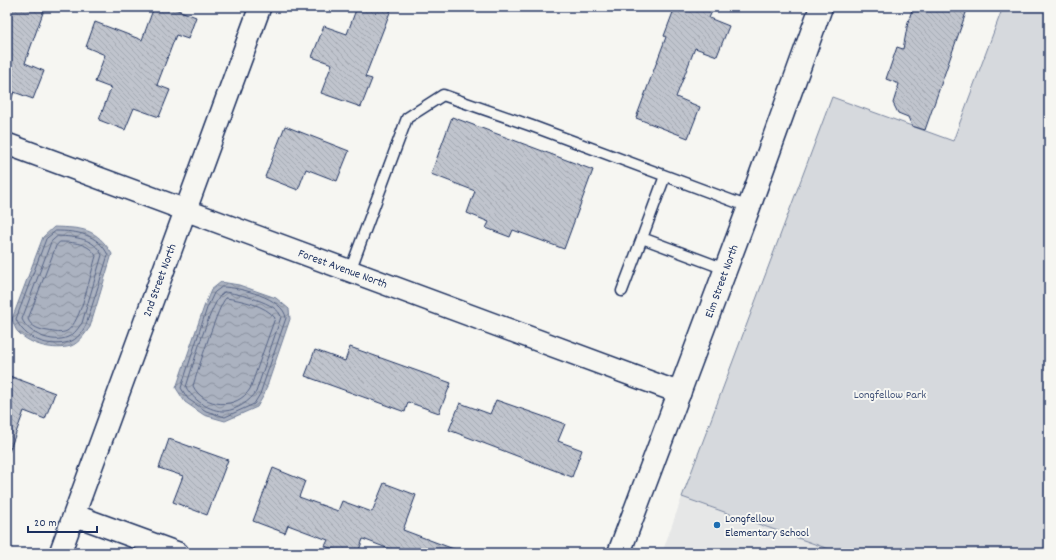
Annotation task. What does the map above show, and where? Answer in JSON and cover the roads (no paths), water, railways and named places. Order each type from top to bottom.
[{"type":"street","name":"2nd Street North","points":[[60,553],[260,7]]},
{"type":"street","name":"Elm Street North","points":[[619,553],[749,207],[821,7]]},
{"type":"street","name":"Forest Avenue North","points":[[7,144],[680,393]]},
{"type":"street","points":[[74,515],[178,553]]},
{"type":"lane","points":[[350,271],[407,118],[443,95],[749,207]]},
{"type":"lane","points":[[622,291],[665,176]]},
{"type":"lane","points":[[642,238],[725,269]]},
{"type":"water","points":[[54,227],[73,228],[88,231],[100,239],[112,254],[90,327],[77,343],[71,346],[57,348],[43,346],[30,341],[18,332],[12,319],[43,237]]},
{"type":"water","points":[[221,282],[239,285],[276,298],[289,309],[290,319],[264,395],[257,407],[225,421],[204,415],[185,402],[176,388],[211,290]]},
{"type":"place","name":"Longfellow Elementary School","points":[[717,525]]},
{"type":"park label","name":"Longfellow Park","points":[[890,394]]}]
